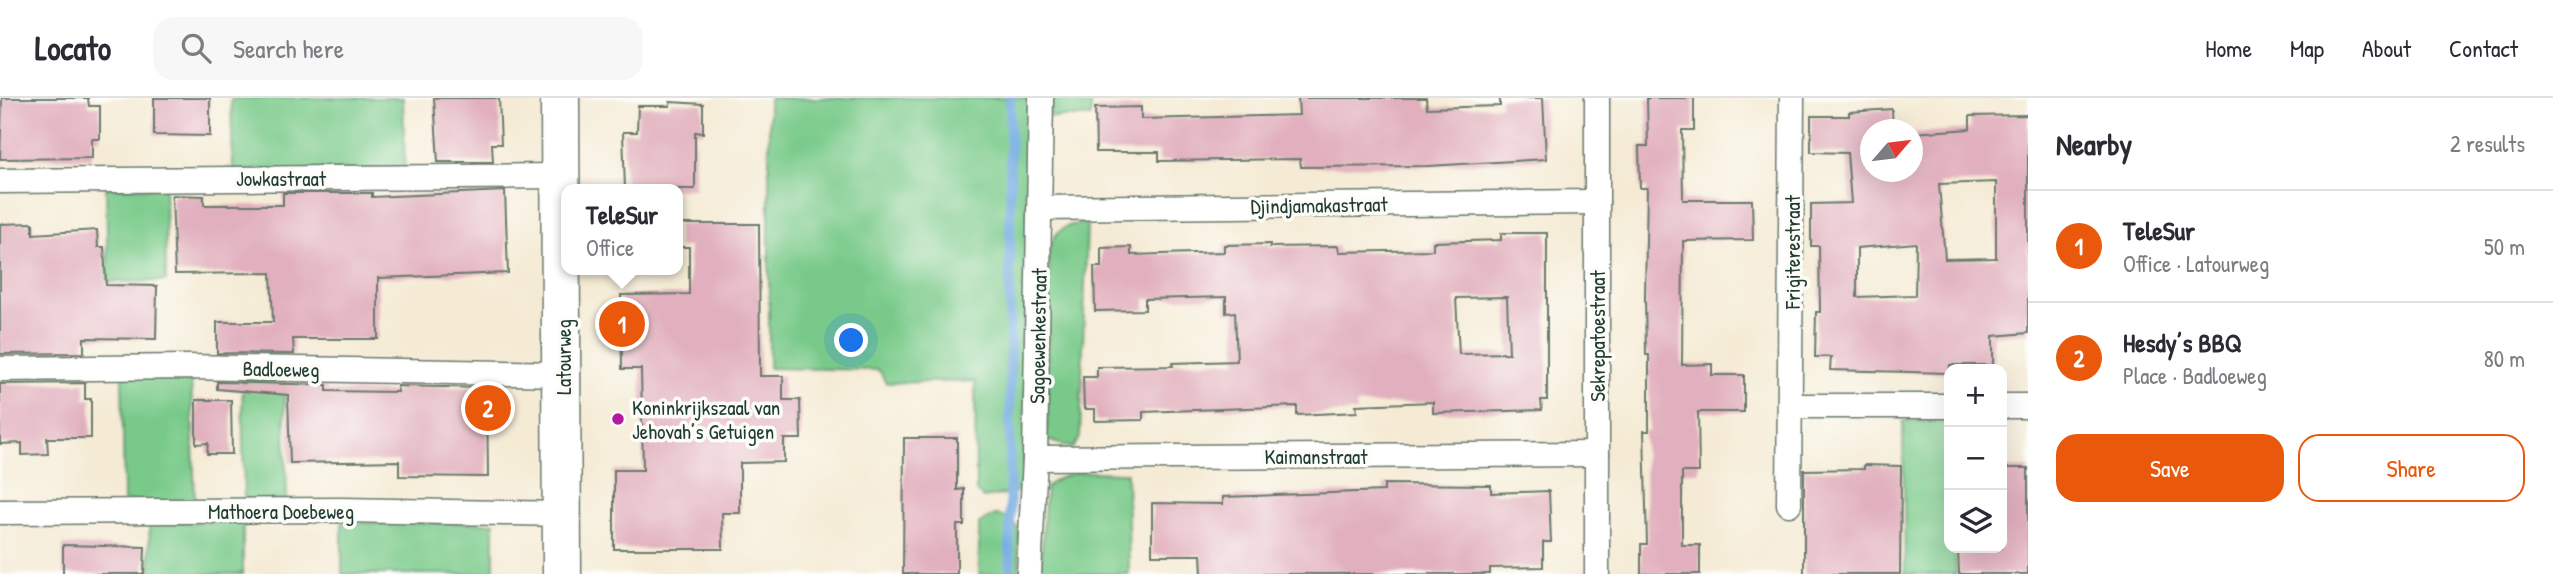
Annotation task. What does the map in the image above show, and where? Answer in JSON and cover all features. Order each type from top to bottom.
[{"type":"main road","name":"Latourweg","points":[[560,98],[562,184]]},
{"type":"main road","name":"Latourweg","points":[[562,275],[562,574]]},
{"type":"street","name":"Sagoewenkestraat","points":[[1029,574],[1035,458],[1041,98]]},
{"type":"street","name":"Sekrepatoestraat","points":[[1597,98],[1597,574]]},
{"type":"street","name":"Frigiterestraat","points":[[1790,504],[1792,98]]},
{"type":"street","name":"Jowkastraat","points":[[0,181],[562,176]]},
{"type":"street","name":"Djindjamakastraat","points":[[1040,208],[1597,202]]},
{"type":"street","name":"Badloeweg","points":[[0,369],[187,367],[563,374]]},
{"type":"street","points":[[1791,406],[1944,406]]},
{"type":"street","points":[[2007,406],[2028,406]]},
{"type":"street","name":"Kaimanstraat","points":[[1035,458],[1597,454]]},
{"type":"street","name":"Mathoera Doebeweg","points":[[0,512],[341,510],[562,514]]},
{"type":"green space","points":[[231,98],[403,98],[405,170],[233,170]]},
{"type":"green space","points":[[769,98],[1029,98],[1024,477],[1016,492],[983,498],[976,491],[975,381],[886,383],[879,370],[769,368]]},
{"type":"green space","points":[[1050,98],[1091,98],[1091,117],[1050,117]]},
{"type":"green space","points":[[106,188],[165,188],[166,281],[108,282]]},
{"type":"green space","points":[[1087,223],[1080,437],[1073,448],[1047,440],[1049,247],[1064,228]]},
{"type":"green space","points":[[122,375],[191,376],[195,503],[124,501]]},
{"type":"green space","points":[[242,376],[284,377],[287,500],[244,500]]},
{"type":"green space","points":[[1903,421],[1944,421],[1944,553],[1955,553],[1956,574],[1905,574]]},
{"type":"green space","points":[[1127,473],[1129,574],[1040,574],[1046,488],[1063,476],[1073,474]]},
{"type":"green space","points":[[995,515],[1009,519],[1018,530],[1020,574],[979,574],[979,524]]},
{"type":"green space","points":[[149,522],[243,522],[243,574],[150,574]]},
{"type":"green space","points":[[342,523],[494,523],[494,574],[342,574]]},
{"type":"building","points":[[2,98],[88,98],[89,106],[100,106],[100,139],[92,139],[92,158],[0,159]]},
{"type":"building","points":[[154,98],[210,98],[210,136],[154,135]]},
{"type":"building","points":[[434,98],[499,98],[501,144],[492,144],[493,162],[438,162]]},
{"type":"building","points":[[1298,98],[1426,98],[1427,108],[1500,106],[1500,98],[1543,98],[1546,159],[1428,166],[1301,167],[1300,159],[1159,161],[1159,152],[1096,152],[1095,108],[1141,107],[1141,119],[1299,115]]},
{"type":"building","points":[[1647,98],[1694,98],[1694,130],[1682,130],[1683,200],[1752,200],[1753,240],[1683,241],[1682,365],[1712,364],[1712,375],[1744,375],[1744,412],[1698,412],[1699,472],[1682,472],[1682,545],[1700,545],[1700,574],[1641,574],[1641,544],[1647,544],[1644,431],[1649,431],[1649,355],[1646,355],[1645,297],[1647,188],[1640,188],[1639,146],[1648,146]]},
{"type":"building","points":[[670,102],[703,104],[703,133],[695,132],[695,189],[683,189],[683,184],[625,184],[623,132],[637,132],[638,106],[670,106]]},
{"type":"building","points":[[1892,109],[1892,119],[1860,119],[1860,182],[1923,182],[1923,132],[1970,129],[1970,116],[2028,115],[2028,333],[1993,336],[1993,364],[1944,364],[1944,373],[1830,370],[1831,357],[1815,357],[1816,312],[1820,312],[1819,246],[1811,246],[1811,204],[1851,203],[1847,153],[1811,152],[1811,116],[1849,116],[1849,112]],"holes":[[[1996,182],[1996,258],[1945,259],[1939,184]],[[1916,243],[1915,295],[1857,297],[1857,248]]]},
{"type":"building","points":[[505,191],[508,273],[378,278],[378,339],[293,339],[294,354],[217,353],[217,322],[273,322],[271,273],[175,274],[172,195],[204,196],[204,205],[283,205],[283,193],[372,193],[372,197]]},
{"type":"building","points":[[33,223],[33,234],[97,230],[98,247],[104,247],[106,285],[157,286],[156,339],[84,338],[84,353],[0,354],[0,224]]},
{"type":"building","points":[[683,224],[759,224],[760,376],[783,376],[783,400],[800,400],[801,439],[784,439],[784,462],[740,463],[740,513],[722,513],[723,549],[614,549],[614,470],[643,470],[641,369],[622,369],[621,295],[689,294],[689,247],[683,247]]},
{"type":"building","points":[[1501,233],[1547,233],[1547,400],[1541,400],[1542,410],[1433,413],[1433,402],[1356,405],[1357,412],[1297,415],[1297,406],[1143,412],[1143,420],[1095,421],[1095,409],[1084,409],[1083,377],[1097,377],[1097,367],[1173,366],[1172,363],[1237,361],[1235,312],[1226,313],[1226,297],[1145,299],[1145,310],[1095,311],[1094,267],[1101,267],[1101,248],[1131,247],[1131,255],[1224,252],[1224,245],[1270,244],[1270,247],[1338,246],[1339,252],[1433,250],[1433,242],[1501,240]],"holes":[[[1507,297],[1509,353],[1459,354],[1456,298]]]},
{"type":"building","points":[[217,382],[327,385],[327,391],[398,392],[397,386],[487,388],[488,477],[399,476],[399,461],[290,463],[288,395],[217,389]]},
{"type":"building","points":[[85,383],[85,399],[91,399],[91,438],[47,438],[48,454],[22,455],[22,443],[0,444],[0,384]]},
{"type":"building","points":[[196,400],[231,400],[232,454],[207,454],[208,443],[196,444]]},
{"type":"building","points":[[904,438],[957,438],[957,490],[964,489],[964,525],[957,525],[957,574],[903,574]]},
{"type":"building","points":[[1864,465],[1901,466],[1900,574],[1804,574],[1804,470],[1864,469]]},
{"type":"building","points":[[2007,468],[2028,468],[2028,574],[1959,574],[1958,553],[2007,553]]},
{"type":"building","points":[[1384,484],[1491,485],[1491,493],[1549,491],[1551,542],[1543,542],[1543,567],[1490,568],[1490,574],[1202,574],[1201,555],[1152,555],[1152,503],[1223,504],[1223,497],[1384,491]]},
{"type":"building","points":[[63,545],[145,547],[144,574],[63,574]]},
{"type":"waterway","points":[[1010,98],[1010,574]]},
{"type":"place","name":"TeleSur","points":[[622,324]]},
{"type":"place","name":"Hesdy’s BBQ","points":[[488,408]]},
{"type":"place","name":"Koninkrijkszaal van Jehovah’s Getuigen","points":[[618,419]]}]
